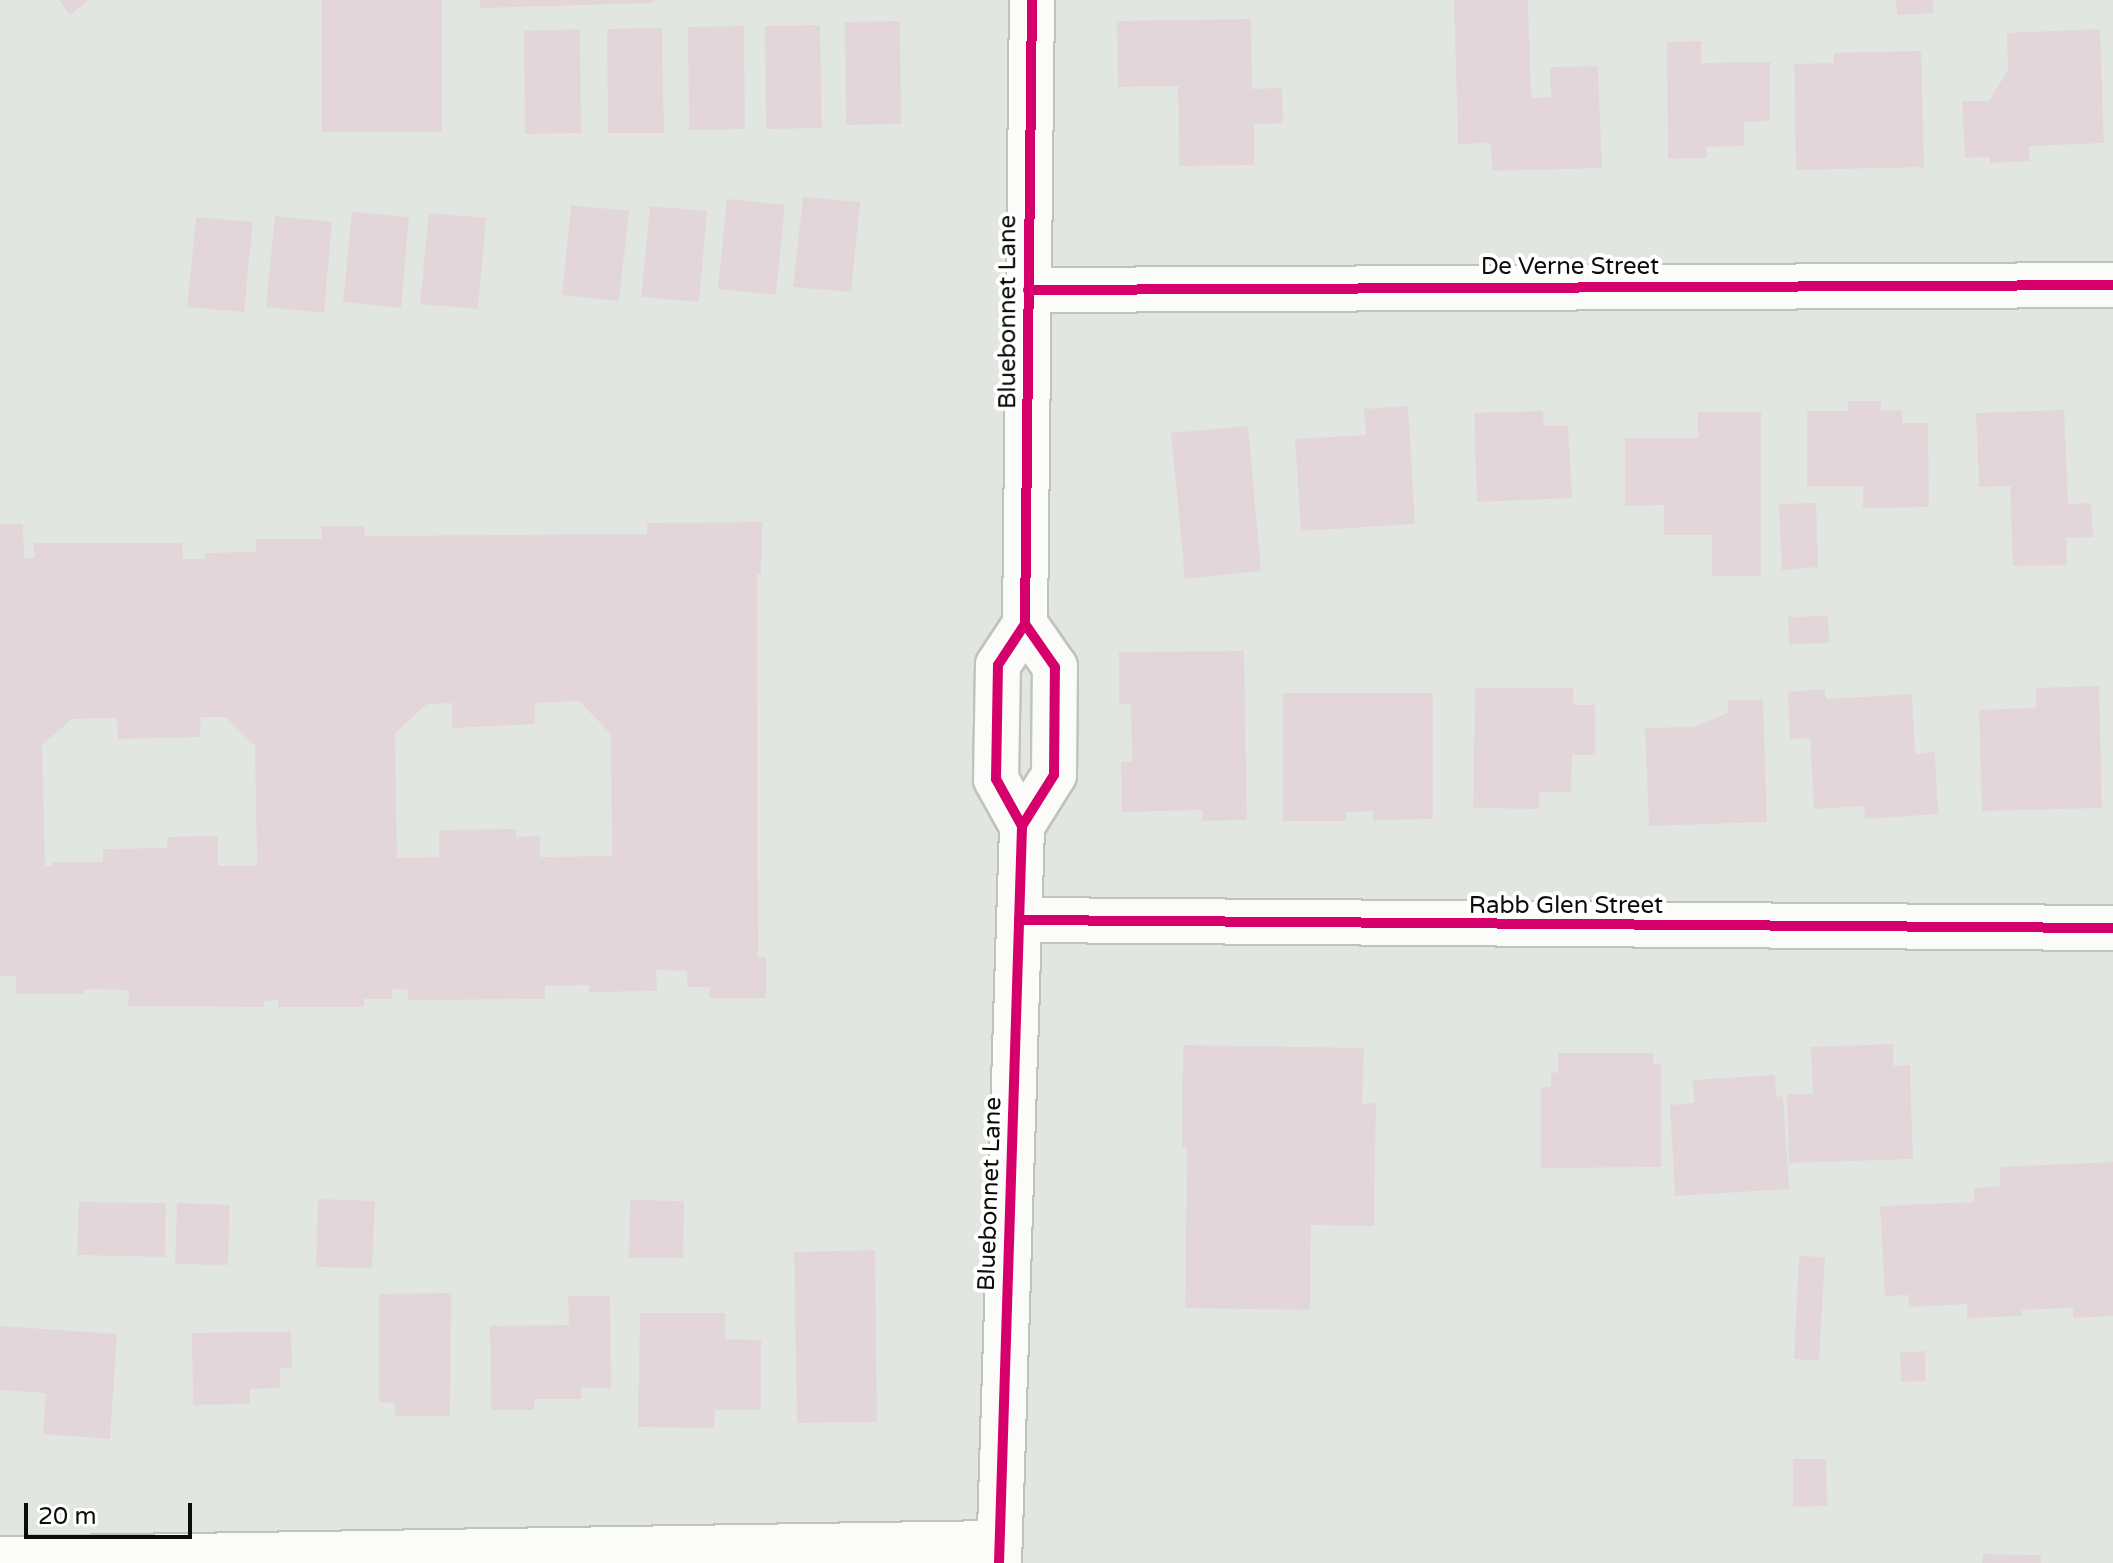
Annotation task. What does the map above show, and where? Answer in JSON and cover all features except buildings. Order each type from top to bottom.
[{"type":"street","name":"Bluebonnet Lane","points":[[1025,624],[1032,0]]},
{"type":"street","name":"De Verne Street","points":[[1028,290],[2113,285]]},
{"type":"street","points":[[1025,624],[1055,667],[1054,775],[1022,826],[996,779],[996,765],[998,665],[1025,624]]},
{"type":"street","name":"Bluebonnet Lane","points":[[999,1553],[1022,826]]},
{"type":"street","name":"Rabb Glen Street","points":[[1019,920],[2113,928]]},
{"type":"street","points":[[0,1559],[999,1553]]},
{"type":"cycle path","points":[[1022,826],[996,779],[998,665],[1025,624],[1032,0]]},
{"type":"cycle path","points":[[1028,290],[2113,285]]},
{"type":"cycle path","points":[[999,1563],[1022,826],[1054,775],[1055,667],[1025,624]]},
{"type":"cycle path","points":[[1019,920],[2113,928]]}]
